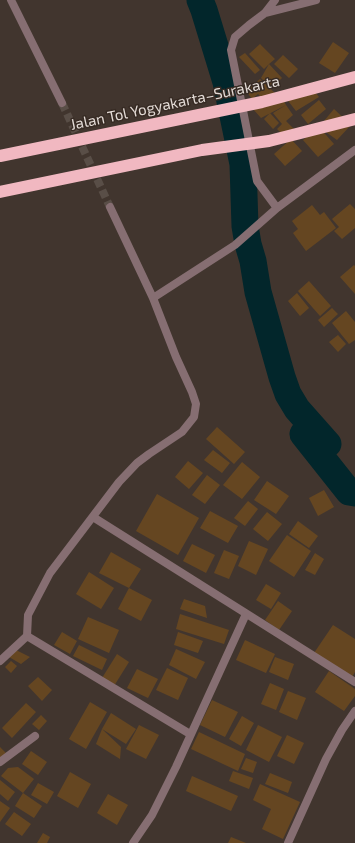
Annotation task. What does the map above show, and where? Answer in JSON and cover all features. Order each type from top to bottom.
[{"type":"highway","name":"Jalan Tol Yogyakarta–Surakarta","points":[[0,156],[262,102],[355,77]]},
{"type":"highway","points":[[0,192],[202,150],[269,142],[355,119]]},
{"type":"street","points":[[12,0],[62,103]]},
{"type":"street","points":[[275,0],[265,13],[248,25],[235,37],[231,50],[257,181],[277,208]]},
{"type":"street","points":[[265,13],[316,0]]},
{"type":"street","points":[[153,298],[235,245],[277,208],[355,150]]},
{"type":"street","points":[[0,661],[27,636],[28,616],[50,573],[119,482],[137,463],[182,432],[194,417],[196,404],[192,392],[176,357],[153,298],[110,207]]},
{"type":"street","points":[[93,517],[355,682]]},
{"type":"street","points":[[133,843],[152,815],[176,767],[246,614]]},
{"type":"street","points":[[27,636],[190,734]]},
{"type":"street","points":[[288,843],[326,758],[355,711]]},
{"type":"street","points":[[0,762],[35,736]]},
{"type":"building","points":[[333,42],[349,53],[335,73],[319,63]]},
{"type":"building","points":[[260,44],[275,59],[264,69],[249,54]]},
{"type":"building","points":[[245,53],[260,70],[255,74],[239,57]]},
{"type":"building","points":[[283,55],[298,69],[289,78],[274,64]]},
{"type":"building","points":[[269,64],[282,78],[271,88],[261,78]]},
{"type":"building","points":[[260,79],[277,95],[263,99],[258,94],[252,99],[246,91]]},
{"type":"building","points":[[314,91],[319,97],[296,111],[285,97]]},
{"type":"building","points":[[283,99],[286,105],[261,118],[253,109]]},
{"type":"building","points":[[319,100],[326,109],[308,124],[301,115]]},
{"type":"building","points":[[286,105],[293,115],[286,121],[295,130],[286,138],[277,129],[282,124],[273,113]]},
{"type":"building","points":[[334,109],[351,125],[337,140],[319,127]]},
{"type":"building","points":[[270,113],[279,123],[273,129],[264,119]]},
{"type":"building","points":[[319,127],[334,144],[318,157],[303,140]]},
{"type":"building","points":[[291,139],[302,151],[285,166],[274,154]]},
{"type":"building","points":[[350,204],[355,209],[355,228],[342,239],[334,231],[339,227],[332,219]]},
{"type":"building","points":[[312,205],[320,215],[324,212],[336,228],[306,251],[293,233],[298,229],[292,221]]},
{"type":"building","points":[[354,265],[355,266],[355,294],[340,277]]},
{"type":"building","points":[[309,281],[331,306],[320,316],[298,291]]},
{"type":"building","points":[[297,293],[309,308],[300,316],[288,301]]},
{"type":"building","points":[[332,308],[338,314],[324,327],[318,320]]},
{"type":"building","points":[[346,311],[355,322],[355,340],[349,344],[332,323]]},
{"type":"building","points":[[338,335],[346,344],[338,352],[329,342]]},
{"type":"building","points":[[217,427],[245,452],[234,464],[206,439]]},
{"type":"building","points":[[213,450],[230,463],[222,473],[204,460]]},
{"type":"building","points":[[188,461],[203,473],[189,489],[175,477]]},
{"type":"building","points":[[242,462],[260,477],[242,499],[223,485]]},
{"type":"building","points":[[207,475],[220,485],[205,504],[192,495]]},
{"type":"building","points":[[267,481],[289,496],[276,514],[254,500]]},
{"type":"building","points":[[324,490],[334,507],[318,516],[309,498]]},
{"type":"building","points":[[157,494],[199,518],[178,555],[136,531]]},
{"type":"building","points":[[248,501],[258,509],[245,526],[234,518]]},
{"type":"building","points":[[210,511],[238,526],[228,543],[200,528]]},
{"type":"building","points":[[267,512],[282,524],[268,541],[253,529]]},
{"type":"building","points":[[298,521],[318,536],[309,548],[289,534]]},
{"type":"building","points":[[287,535],[311,551],[294,577],[269,561]]},
{"type":"building","points":[[249,541],[268,549],[256,575],[238,566]]},
{"type":"building","points":[[192,544],[215,555],[206,573],[183,561]]},
{"type":"building","points":[[224,550],[239,556],[229,579],[214,573]]},
{"type":"building","points":[[111,552],[141,569],[129,588],[99,573]]},
{"type":"building","points":[[315,553],[324,559],[315,575],[305,570]]},
{"type":"building","points":[[89,572],[114,588],[101,609],[76,594]]},
{"type":"building","points":[[266,584],[281,593],[271,609],[256,600]]},
{"type":"building","points":[[129,588],[152,600],[141,621],[118,609]]},
{"type":"building","points":[[184,599],[205,606],[207,618],[180,609]]},
{"type":"building","points":[[278,601],[292,611],[279,630],[265,620]]},
{"type":"building","points":[[180,614],[229,630],[224,644],[176,629]]},
{"type":"building","points":[[88,617],[119,630],[109,653],[78,639]]},
{"type":"building","points":[[333,625],[355,639],[355,672],[352,677],[314,653]]},
{"type":"building","points":[[62,632],[77,641],[70,654],[54,645]]},
{"type":"building","points":[[178,632],[203,641],[198,653],[174,645]]},
{"type":"building","points":[[245,640],[275,654],[266,673],[236,660]]},
{"type":"building","points":[[79,645],[107,659],[102,670],[73,656]]},
{"type":"building","points":[[176,649],[205,662],[196,679],[169,665]]},
{"type":"building","points":[[16,650],[30,657],[21,664],[9,657]]},
{"type":"building","points":[[117,654],[129,662],[114,686],[102,678]]},
{"type":"building","points":[[275,657],[294,664],[288,680],[269,672]]},
{"type":"building","points":[[11,661],[17,666],[11,673],[5,667]]},
{"type":"building","points":[[167,668],[188,678],[178,700],[156,690]]},
{"type":"building","points":[[137,669],[158,679],[148,698],[127,688]]},
{"type":"building","points":[[329,671],[355,689],[355,696],[344,711],[315,692]]},
{"type":"building","points":[[38,677],[52,690],[42,701],[28,686]]},
{"type":"building","points":[[270,683],[284,689],[276,710],[261,704]]},
{"type":"building","points":[[288,691],[306,698],[297,720],[279,712]]},
{"type":"building","points":[[212,700],[238,712],[225,737],[200,725]]},
{"type":"building","points":[[90,702],[107,712],[86,749],[69,739]]},
{"type":"building","points":[[26,703],[36,712],[12,738],[2,728]]},
{"type":"building","points":[[111,713],[136,729],[126,744],[102,729]]},
{"type":"building","points":[[41,715],[47,721],[39,730],[32,724]]},
{"type":"building","points":[[242,716],[254,723],[241,746],[229,739]]},
{"type":"building","points":[[139,725],[159,735],[146,759],[126,749]]},
{"type":"building","points":[[258,725],[282,737],[269,762],[246,750]]},
{"type":"building","points":[[102,729],[121,747],[120,759],[96,744]]},
{"type":"building","points":[[199,732],[245,754],[238,771],[191,749]]},
{"type":"building","points":[[287,735],[304,743],[294,764],[277,756]]},
{"type":"building","points":[[0,747],[6,753],[0,758]]},
{"type":"building","points":[[31,751],[47,762],[38,775],[22,764]]},
{"type":"building","points":[[246,758],[257,762],[253,773],[241,769]]},
{"type":"building","points":[[18,767],[34,779],[23,793],[1,776],[8,768]]},
{"type":"building","points":[[233,771],[253,778],[249,789],[229,781]]},
{"type":"building","points":[[70,772],[91,784],[78,808],[57,796]]},
{"type":"building","points":[[270,773],[292,782],[288,793],[265,784]]},
{"type":"building","points":[[192,776],[238,796],[231,811],[186,791]]},
{"type":"building","points":[[0,780],[15,792],[8,801],[0,794]]},
{"type":"building","points":[[38,783],[54,792],[47,804],[31,795]]},
{"type":"building","points":[[260,784],[300,802],[283,839],[262,829],[271,809],[253,800]]},
{"type":"building","points":[[23,793],[42,806],[34,818],[15,806]]},
{"type":"building","points":[[108,794],[128,805],[117,825],[97,813]]},
{"type":"building","points":[[0,801],[10,808],[0,822]]},
{"type":"building","points":[[14,812],[31,824],[22,836],[5,824]]},
{"type":"building","points":[[43,833],[50,837],[47,843],[37,843]]},
{"type":"building","points":[[231,837],[246,843],[228,843]]},
{"type":"waterway","points":[[200,0],[226,82],[243,164],[245,226],[248,244],[253,261],[258,292],[282,377],[288,394],[297,409],[328,444]]},
{"type":"waterway","points":[[303,434],[349,492],[355,493]]},
{"type":"tunnel","points":[[62,103],[110,207]]}]
